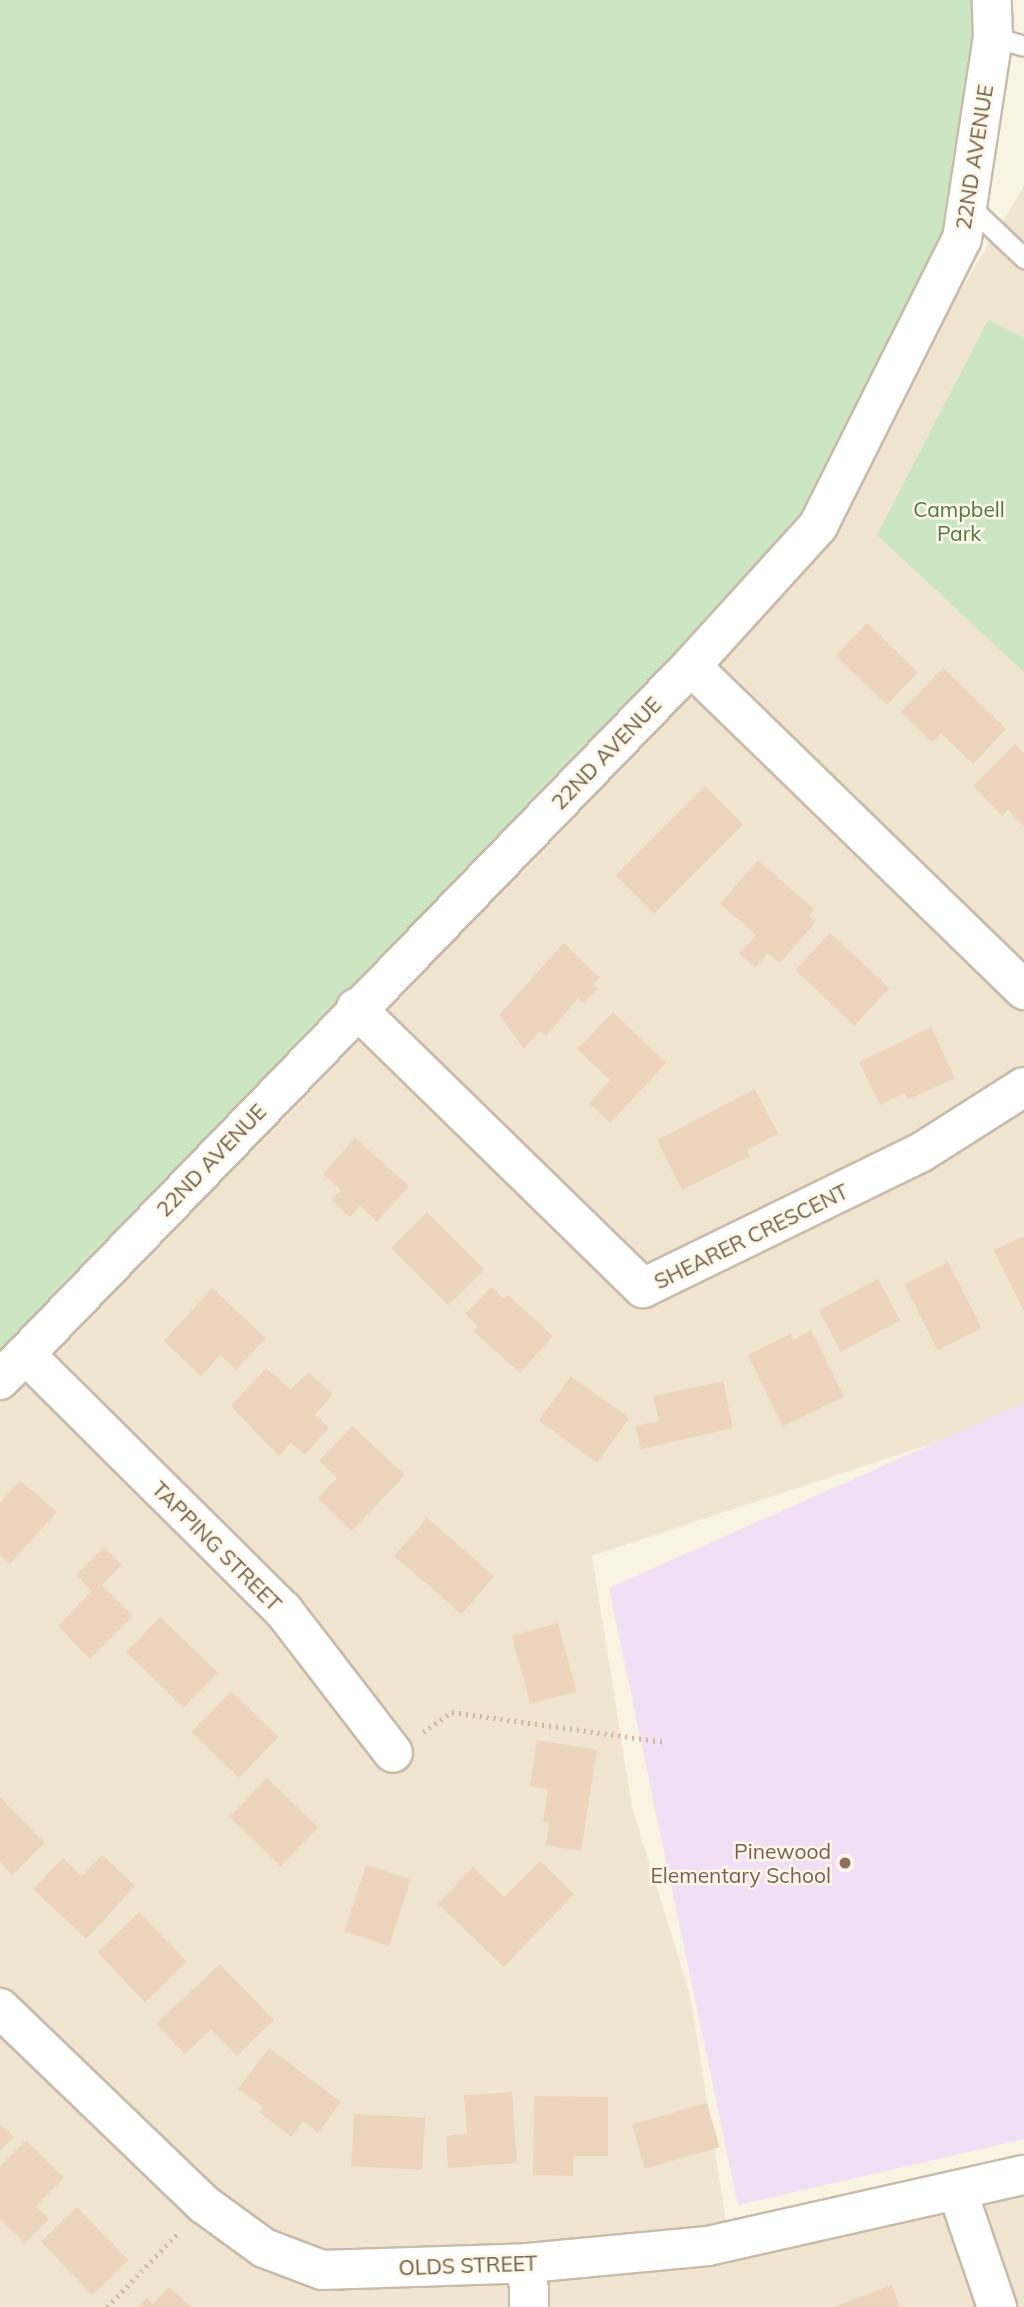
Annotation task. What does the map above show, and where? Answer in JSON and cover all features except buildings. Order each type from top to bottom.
[{"type":"street","name":"22ND AVENUE","points":[[12,1367],[691,666],[818,526],[962,239],[967,204],[1008,42],[992,0]]},
{"type":"street","points":[[691,666],[1024,990]]},
{"type":"street","name":"SHEARER CRESCENT","points":[[356,1009],[643,1288],[920,1153],[1024,1087]]},
{"type":"street","name":"TAPPING STREET","points":[[12,1367],[283,1610],[393,1753]]},
{"type":"street","name":"OLDS STREET","points":[[0,2008],[205,2205],[264,2248],[322,2270],[528,2263],[708,2246],[1024,2175]]},
{"type":"street","points":[[957,2189],[997,2307]]},
{"type":"street","points":[[528,2263],[529,2307]]},
{"type":"lane","points":[[967,204],[1024,258]]},
{"type":"path","points":[[393,1753],[452,1712],[665,1742]]},
{"type":"path","points":[[107,2307],[205,2205]]},
{"type":"shaded area","points":[[1024,186],[1024,1413],[592,1556],[632,1807],[690,1995],[726,2221],[956,2188],[1024,2172],[1024,2307],[0,2307],[0,1384],[853,468]]},
{"type":"shaded area","name":"Pinewood Elementary School","points":[[1024,1403],[1024,2139],[738,2205],[609,1588]]},
{"type":"green space","points":[[0,0],[987,0],[989,124],[853,468],[0,1384]]},
{"type":"green space","name":"Campbell Park","points":[[988,320],[1024,338],[1024,672],[877,535]]},
{"type":"place","name":"Pinewood Elementary School","points":[[845,1863]]}]
